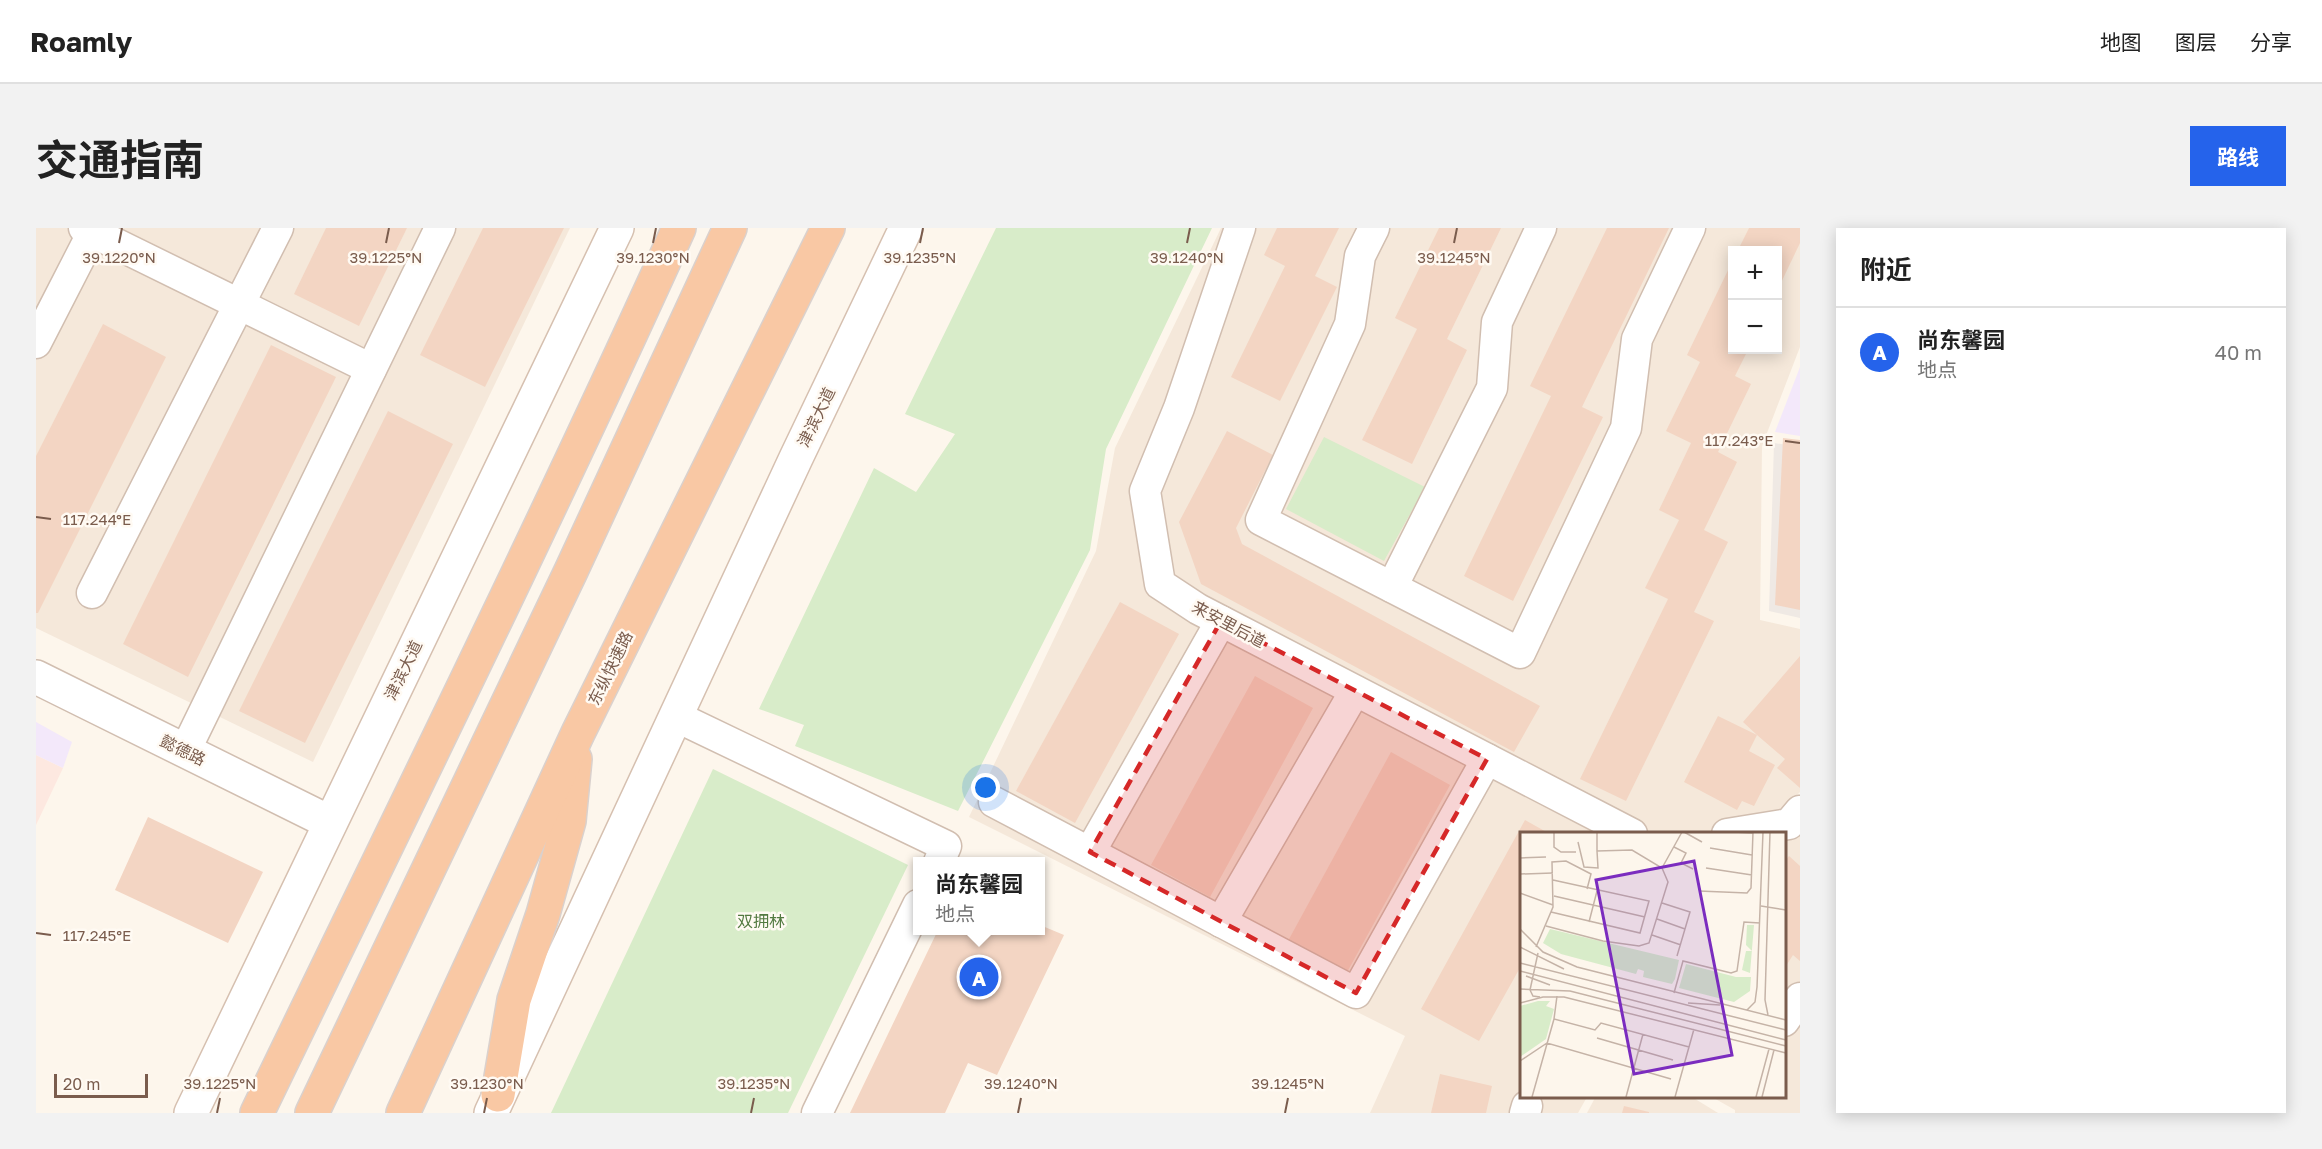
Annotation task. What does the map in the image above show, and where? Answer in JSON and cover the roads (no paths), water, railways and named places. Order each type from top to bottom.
[{"type":"highway","points":[[256,1113],[471,673],[622,355],[679,228]]},
{"type":"highway","points":[[312,1113],[571,571],[730,228]]},
{"type":"highway","name":"东纵快速路","points":[[403,1113],[578,733],[828,228]]},
{"type":"highway","points":[[495,1104],[514,1000],[543,914],[569,821],[578,733]]},
{"type":"main road","name":"津滨大道","points":[[191,1113],[329,822],[617,228]]},
{"type":"main road","name":"津滨大道","points":[[495,1104],[675,716],[906,228]]},
{"type":"main road","name":"懿德路","points":[[36,677],[329,822]]},
{"type":"street","points":[[92,593],[278,228]]},
{"type":"street","points":[[185,751],[440,228]]},
{"type":"street","name":"来安里后道","points":[[1240,228],[1179,408],[1145,491],[1160,584],[1198,609],[1628,832]]},
{"type":"street","points":[[1374,228],[1360,256],[1350,324],[1261,520],[1520,653],[1626,428],[1637,339],[1690,228]]},
{"type":"street","points":[[1392,587],[1492,388],[1497,322],[1541,228]]},
{"type":"street","points":[[36,343],[91,229],[370,369]]},
{"type":"street","points":[[1090,852],[1221,621]]},
{"type":"street","points":[[1221,922],[1355,691]]},
{"type":"street","points":[[675,716],[946,846],[941,857]]},
{"type":"street","points":[[994,802],[1356,993],[1487,759]]},
{"type":"street","points":[[1739,832],[1796,823]]},
{"type":"street","points":[[817,1113],[913,915]]},
{"type":"street","points":[[1785,1020],[1800,998]]},
{"type":"place","name":"尚东馨园","points":[[979,977]]},
{"type":"park label","name":"双拥林","points":[[761,921]]}]
